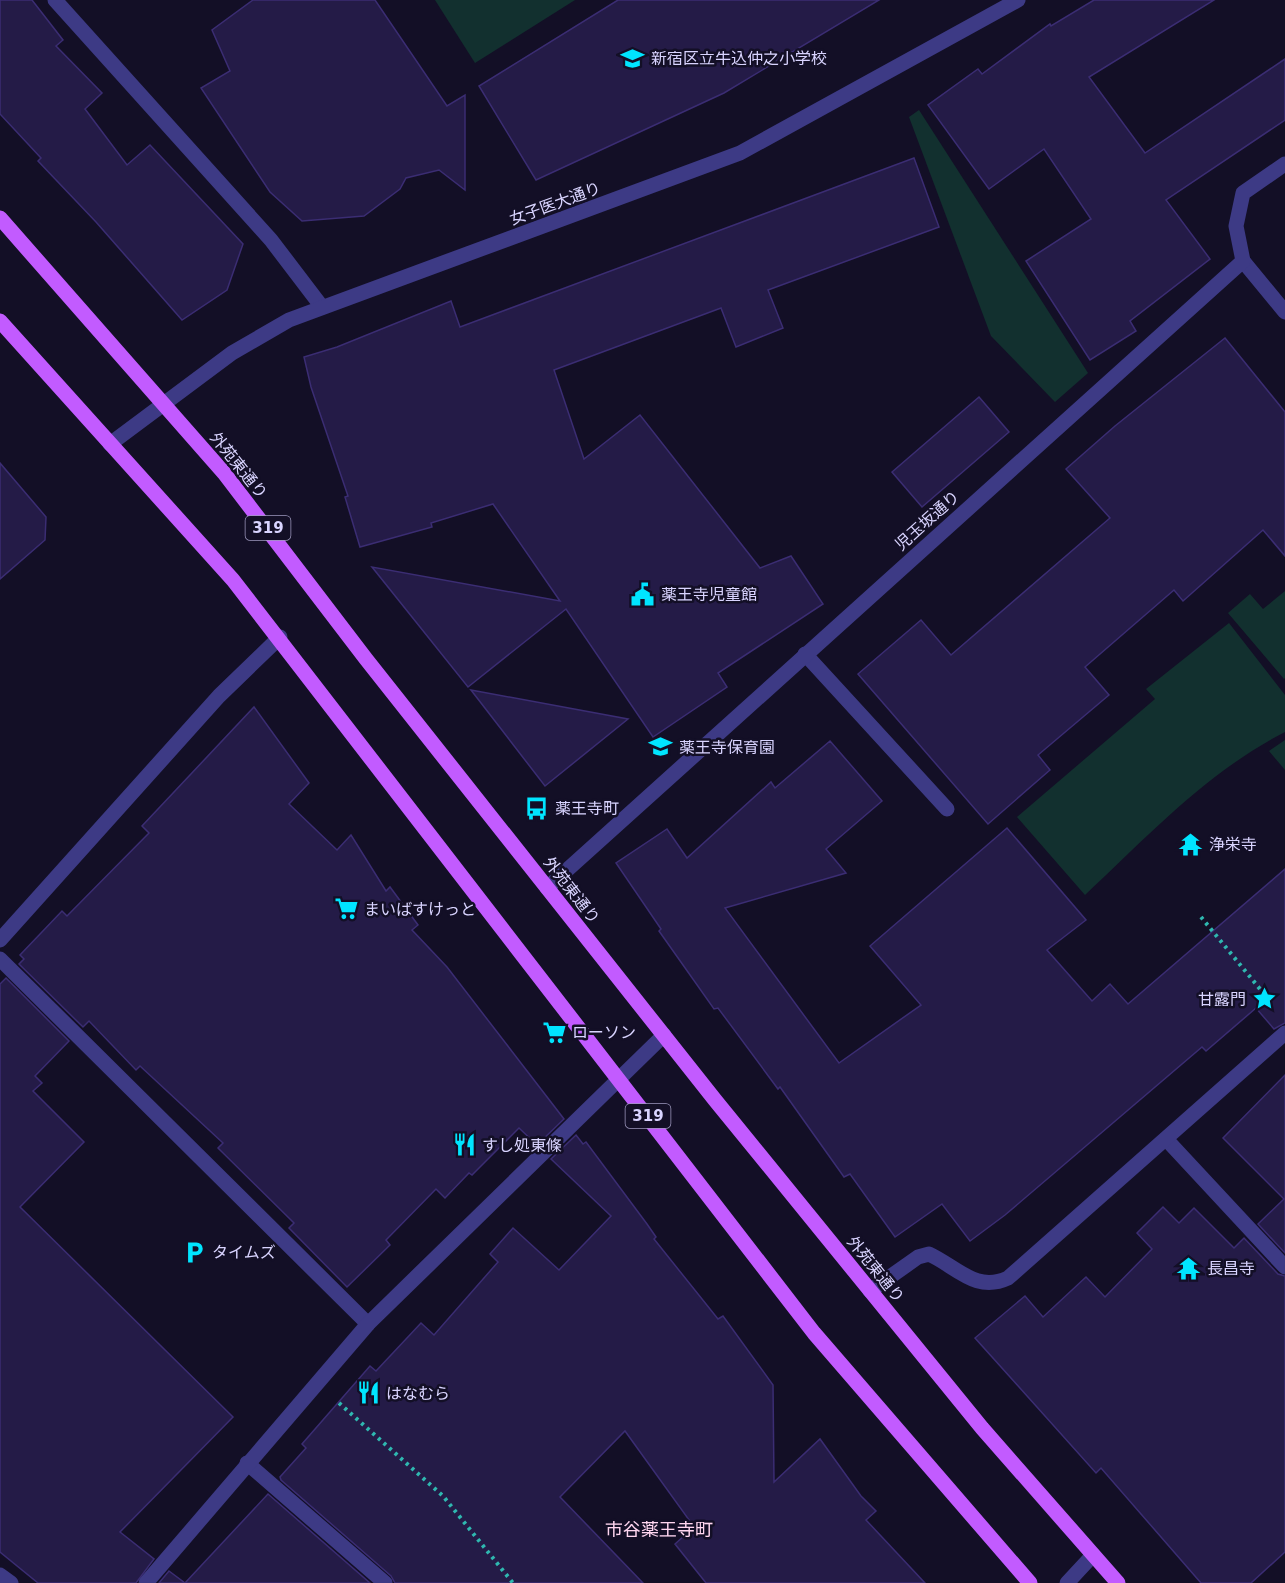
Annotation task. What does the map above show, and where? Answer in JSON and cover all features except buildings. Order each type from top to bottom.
[{"type":"main road","name":"外苑東通り","points":[[0,218],[164,402],[283,548],[366,659],[870,1291],[982,1428],[1118,1583]]},
{"type":"main road","name":"319","points":[[0,321],[233,580],[814,1332],[1030,1583]]},
{"type":"street","points":[[55,0],[271,240],[322,307]]},
{"type":"street","name":"女子医大通り","points":[[110,444],[255,337],[322,307],[740,153],[1018,0]]},
{"type":"street","points":[[1285,164],[1243,193],[1236,226],[1243,261],[1285,312]]},
{"type":"street","name":"児玉坂通り","points":[[547,888],[1243,261]]},
{"type":"street","points":[[0,940],[219,696],[280,638]]},
{"type":"street","points":[[805,654],[947,808]]},
{"type":"street","points":[[0,959],[368,1324]]},
{"type":"street","points":[[870,1291],[918,1257],[929,1254],[975,1281],[994,1285],[1008,1278],[1285,1032]]},
{"type":"street","points":[[146,1583],[368,1324],[664,1035]]},
{"type":"street","points":[[1167,1139],[1285,1267]]},
{"type":"street","points":[[247,1463],[385,1583]]},
{"type":"street","points":[[1067,1583],[1093,1555]]},
{"type":"street","points":[[0,1575],[11,1583]]},
{"type":"path","points":[[1201,917],[1260,989]]},
{"type":"path","points":[[316,1382],[443,1496],[513,1583]]},
{"type":"green space","points":[[435,0],[575,0],[475,63]]},
{"type":"green space","points":[[919,110],[1088,373],[1055,402],[991,336],[909,117]]},
{"type":"green space","points":[[1285,591],[1284,679],[1228,613],[1250,594],[1263,609]]},
{"type":"green space","points":[[1229,623],[1285,695],[1285,732],[1230,766],[1179,806],[1085,895],[1017,817],[1155,699],[1146,689]]},
{"type":"green space","points":[[1285,740],[1285,770],[1269,751]]},
{"type":"place","name":"新宿区立牛込仲之小学校","points":[[633,58]]},
{"type":"place","name":"薬王寺児童館","points":[[643,594]]},
{"type":"place","name":"薬王寺保育園","points":[[661,747]]},
{"type":"place","name":"薬王寺町","points":[[537,808]]},
{"type":"place","name":"浄栄寺","points":[[1191,844]]},
{"type":"place","name":"まいばすけっと","points":[[346,909]]},
{"type":"place","name":"甘露門","points":[[1264,999]]},
{"type":"place","name":"ローソン","points":[[554,1032]]},
{"type":"place","name":"すし処東條","points":[[464,1145]]},
{"type":"place","name":"タイムズ","points":[[194,1252]]},
{"type":"place","name":"長昌寺","points":[[1189,1268]]},
{"type":"place","name":"はなむら","points":[[368,1393]]},
{"type":"district","name":"市谷薬王寺町","points":[[659,1530]]}]
